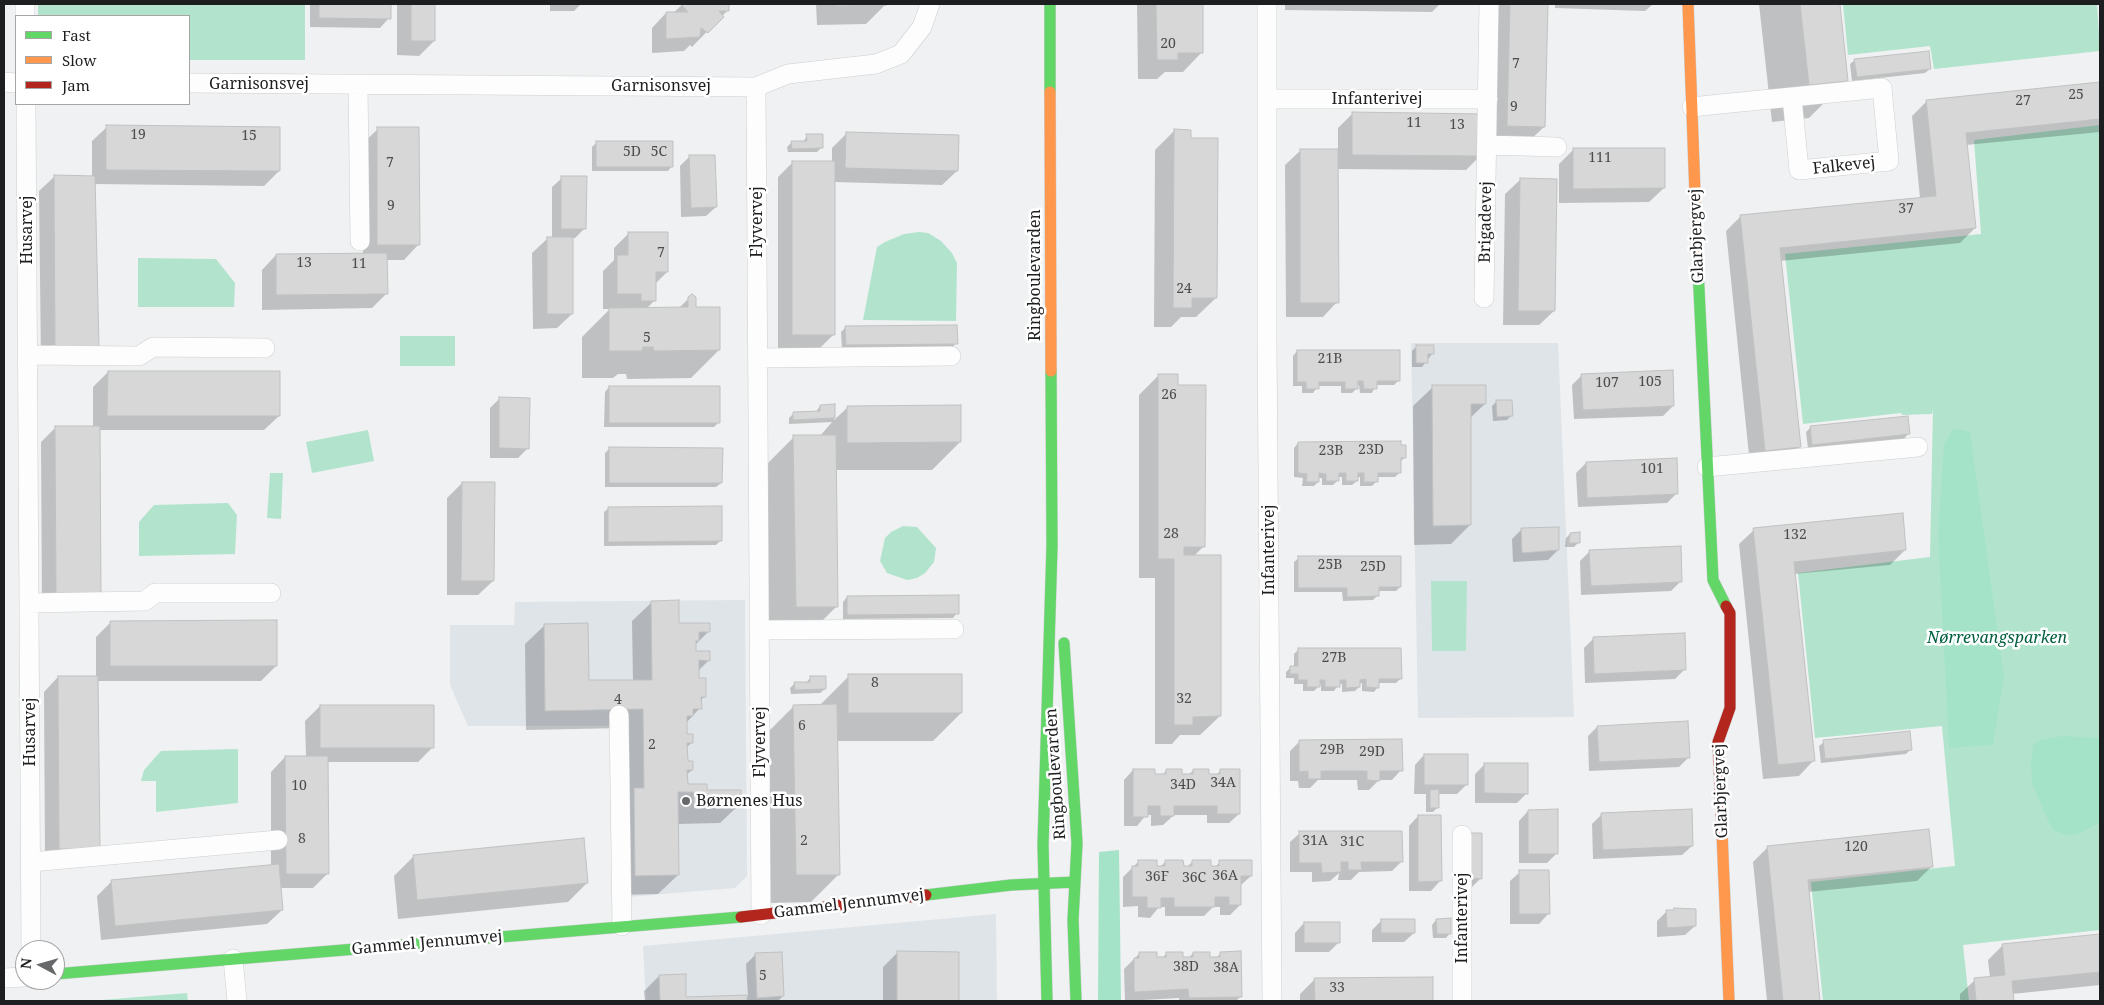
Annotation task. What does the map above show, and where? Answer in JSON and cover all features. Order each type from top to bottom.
[{"type":"street","name":"Garnisonsvej","points":[[190,84],[756,87],[788,74],[876,64],[901,54],[922,27],[930,4]]},
{"type":"street","name":"Ringboulevarden","points":[[1047,1001],[1043,831],[1052,546],[1050,4]]},
{"type":"street","name":"Infanterivej","points":[[1267,4],[1272,1001]]},
{"type":"street","name":"Brigadevej","points":[[1484,298],[1489,4]]},
{"type":"street","name":"Glarbjergvej","points":[[1688,4],[1713,580],[1730,613],[1730,708],[1718,742],[1730,1001]]},
{"type":"street","points":[[358,84],[360,241]]},
{"type":"street","name":"Flyvervej","points":[[756,87],[761,915]]},
{"type":"street","name":"Falkevej","points":[[1692,107],[1792,97],[1882,88],[1889,161],[1799,170],[1792,97]]},
{"type":"street","name":"Infanterivej","points":[[1267,98],[1488,99]]},
{"type":"street","name":"Husarvej","points":[[26,105],[32,940]]},
{"type":"street","points":[[1487,145],[1557,147]]},
{"type":"street","points":[[28,355],[139,356],[153,347],[265,348]]},
{"type":"street","points":[[758,358],[951,356]]},
{"type":"street","points":[[1707,468],[1918,447]]},
{"type":"street","name":"Ringboulevarden","points":[[1052,546],[1062,625],[1078,843],[1073,920],[1076,1001]]},
{"type":"street","points":[[29,603],[145,601],[155,593],[271,593]]},
{"type":"street","points":[[760,630],[954,629]]},
{"type":"street","points":[[618,715],[622,926]]},
{"type":"street","name":"Infanterivej","points":[[1462,834],[1462,1001]]},
{"type":"street","points":[[31,862],[278,840]]},
{"type":"street","name":"Gammel Jennumvej","points":[[65,973],[761,915],[1045,882],[1075,882]]},
{"type":"street","points":[[233,959],[236,1001]]},
{"type":"shaded area","points":[[1411,343],[1558,343],[1574,717],[1418,718]]},
{"type":"shaded area","name":"Børnenes Hus","points":[[745,600],[747,876],[735,888],[628,897],[623,726],[468,726],[450,685],[450,625],[514,625],[515,602]]},
{"type":"shaded area","points":[[996,914],[997,1001],[646,1001],[643,946]]},
{"type":"green space","points":[[38,4],[305,4],[305,60],[190,60],[190,15],[38,15]]},
{"type":"green space","points":[[1843,4],[2097,4],[2100,51],[1934,69],[1930,46],[1848,55]]},
{"type":"green space","name":"Nørrevangsparken","points":[[2100,125],[2100,930],[1963,945],[1969,1001],[1823,1001],[1811,882],[1955,866],[1942,726],[1815,738],[1798,573],[1930,557],[1933,409],[1932,414],[1902,415],[1901,413],[1803,424],[1785,254],[1981,234],[1974,140]]},
{"type":"green space","points":[[928,233],[941,241],[952,253],[957,263],[956,321],[863,320],[877,247],[904,234]]},
{"type":"green space","points":[[138,258],[216,259],[235,283],[234,307],[138,307]]},
{"type":"green space","points":[[400,336],[455,336],[455,366],[400,366]]},
{"type":"green space","points":[[1954,428],[1970,432],[2004,677],[1993,745],[1949,748],[1938,535],[1944,444]]},
{"type":"green space","points":[[368,430],[374,461],[312,473],[306,442]]},
{"type":"green space","points":[[270,473],[283,473],[281,519],[267,518]]},
{"type":"green space","points":[[228,503],[237,515],[235,554],[139,556],[139,522],[154,505]]},
{"type":"green space","points":[[903,526],[917,527],[936,548],[934,562],[925,573],[917,578],[907,580],[887,573],[880,561],[885,538],[891,532]]},
{"type":"green space","points":[[1431,581],[1467,581],[1466,651],[1432,651]]},
{"type":"green space","points":[[2063,736],[2100,738],[2100,822],[2081,833],[2069,836],[2053,830],[2032,783],[2031,762],[2033,745],[2040,740]]},
{"type":"green space","points":[[238,749],[238,803],[156,812],[156,781],[141,781],[144,770],[161,751]]},
{"type":"green space","points":[[1119,850],[1121,1001],[1098,1001],[1099,852]]},
{"type":"green space","points":[[187,993],[188,1001],[90,1001]]},
{"type":"building","points":[[319,4],[391,4],[391,19],[319,18]]},
{"type":"building","points":[[411,4],[435,4],[435,41],[411,41]]},
{"type":"building","points":[[681,4],[729,4],[729,11],[719,11],[724,17],[708,33],[701,28],[700,37],[666,39],[666,12],[688,12]]},
{"type":"building","points":[[836,4],[887,4],[887,5],[836,6]]},
{"type":"building","points":[[1156,4],[1203,4],[1203,53],[1178,53],[1178,60],[1157,60]]},
{"type":"building","points":[[1510,4],[1548,4],[1545,127],[1507,126]]},
{"type":"building","points":[[1800,4],[1840,4],[1848,81],[1809,85]]},
{"type":"building","points":[[1929,51],[1931,69],[1857,77],[1854,59]]},
{"type":"building","points":[[2100,82],[2100,119],[1966,133],[1976,228],[1780,248],[1801,447],[1765,451],[1740,215],[1936,196],[1926,100]]},
{"type":"building","points":[[1352,112],[1482,114],[1482,156],[1352,155]]},
{"type":"building","points":[[106,125],[280,127],[280,171],[106,170]]},
{"type":"building","points":[[377,127],[419,127],[420,245],[377,245]]},
{"type":"building","points":[[1174,129],[1191,130],[1191,138],[1218,138],[1217,298],[1192,298],[1192,308],[1173,308]]},
{"type":"building","points":[[846,132],[959,135],[958,171],[845,168]]},
{"type":"building","points":[[806,134],[823,134],[823,148],[792,149],[791,141],[807,141]]},
{"type":"building","points":[[596,141],[673,141],[673,167],[596,167]]},
{"type":"building","points":[[1573,148],[1665,148],[1665,188],[1573,189]]},
{"type":"building","points":[[1300,149],[1338,149],[1339,303],[1300,303]]},
{"type":"building","points":[[689,155],[715,155],[717,207],[691,208]]},
{"type":"building","points":[[792,161],[835,161],[835,335],[792,335]]},
{"type":"building","points":[[54,175],[95,176],[99,348],[55,349]]},
{"type":"building","points":[[561,176],[587,176],[586,229],[561,229]]},
{"type":"building","points":[[1520,178],[1557,179],[1555,311],[1518,311]]},
{"type":"building","points":[[628,232],[668,232],[668,272],[656,272],[656,301],[641,301],[641,294],[617,294],[617,255],[628,255]]},
{"type":"building","points":[[547,237],[573,237],[573,314],[547,314]]},
{"type":"building","points":[[387,253],[388,294],[276,295],[276,254]]},
{"type":"building","points":[[692,294],[696,297],[696,307],[720,307],[720,350],[654,351],[653,347],[643,347],[642,351],[609,351],[609,308],[688,307],[688,297]]},
{"type":"building","points":[[957,325],[958,344],[846,345],[845,326]]},
{"type":"building","points":[[1416,345],[1434,345],[1434,354],[1428,354],[1428,363],[1416,363]]},
{"type":"building","points":[[1297,350],[1400,350],[1400,381],[1377,381],[1377,389],[1364,389],[1363,381],[1358,381],[1358,389],[1345,389],[1345,382],[1319,382],[1319,389],[1306,389],[1306,382],[1297,382]]},
{"type":"building","points":[[1673,370],[1674,406],[1583,410],[1581,374]]},
{"type":"building","points":[[108,371],[280,371],[280,416],[107,416]]},
{"type":"building","points":[[1158,374],[1178,374],[1178,385],[1206,385],[1205,547],[1184,547],[1184,555],[1221,555],[1221,716],[1193,717],[1193,725],[1174,725],[1174,559],[1158,559]]},
{"type":"building","points":[[1432,385],[1486,385],[1486,404],[1471,404],[1471,525],[1433,526]]},
{"type":"building","points":[[609,386],[720,386],[720,423],[609,423]]},
{"type":"building","points":[[499,397],[530,398],[529,449],[499,448]]},
{"type":"building","points":[[1496,400],[1512,400],[1513,416],[1497,417]]},
{"type":"building","points":[[835,404],[835,418],[793,420],[793,412],[820,411],[820,405]]},
{"type":"building","points":[[961,405],[961,442],[847,443],[847,406]]},
{"type":"building","points":[[1908,416],[1910,434],[1812,445],[1810,426]]},
{"type":"building","points":[[55,426],[100,426],[101,598],[56,598]]},
{"type":"building","points":[[793,435],[836,435],[838,607],[796,607]]},
{"type":"building","points":[[1401,441],[1401,445],[1406,445],[1406,458],[1401,458],[1401,473],[1378,473],[1378,482],[1364,482],[1364,473],[1358,473],[1358,481],[1346,481],[1346,473],[1339,473],[1339,481],[1326,481],[1326,474],[1319,473],[1319,482],[1306,482],[1307,474],[1298,473],[1298,442]]},
{"type":"building","points":[[609,447],[723,448],[722,483],[609,483]]},
{"type":"building","points":[[1677,458],[1678,494],[1587,498],[1586,462]]},
{"type":"building","points":[[462,482],[495,482],[494,581],[461,581]]},
{"type":"building","points":[[722,506],[722,541],[608,542],[608,507]]},
{"type":"building","points":[[1903,513],[1906,550],[1794,562],[1815,761],[1778,765],[1753,528]]},
{"type":"building","points":[[1559,527],[1559,550],[1522,553],[1521,528]]},
{"type":"building","points":[[1580,532],[1580,543],[1569,543],[1570,533]]},
{"type":"building","points":[[1681,546],[1682,582],[1591,586],[1589,550]]},
{"type":"building","points":[[1298,556],[1401,556],[1401,587],[1379,587],[1379,596],[1347,597],[1347,588],[1298,588]]},
{"type":"building","points":[[959,595],[959,614],[847,615],[847,596]]},
{"type":"building","points":[[679,600],[679,623],[710,623],[710,632],[699,632],[699,641],[696,641],[696,651],[710,651],[710,661],[699,660],[699,678],[706,678],[706,697],[701,697],[702,709],[693,709],[693,716],[687,716],[687,734],[693,734],[693,743],[687,743],[688,761],[693,761],[693,770],[687,770],[688,784],[707,784],[707,790],[741,790],[741,804],[694,805],[694,792],[678,792],[679,875],[635,876],[634,788],[644,788],[643,709],[545,711],[544,624],[588,623],[589,680],[652,680],[651,601]]},
{"type":"building","points":[[277,620],[277,666],[110,666],[110,621]]},
{"type":"building","points":[[1685,633],[1686,670],[1594,674],[1593,637]]},
{"type":"building","points":[[1298,648],[1401,648],[1402,679],[1379,679],[1379,688],[1366,687],[1366,679],[1360,680],[1360,687],[1346,688],[1346,680],[1340,680],[1340,687],[1325,687],[1325,680],[1320,680],[1320,687],[1307,687],[1307,680],[1298,680],[1298,674],[1290,674],[1290,666],[1298,666]]},
{"type":"building","points":[[848,674],[962,674],[962,713],[848,713]]},
{"type":"building","points":[[58,676],[98,676],[100,849],[59,849]]},
{"type":"building","points":[[810,676],[826,676],[826,689],[795,690],[794,682],[810,682]]},
{"type":"building","points":[[837,704],[840,875],[796,875],[793,705]]},
{"type":"building","points":[[320,705],[434,705],[434,748],[320,748]]},
{"type":"building","points":[[1688,721],[1690,758],[1599,762],[1597,726]]},
{"type":"building","points":[[1910,731],[1912,750],[1825,759],[1823,740]]},
{"type":"building","points":[[1402,739],[1403,771],[1380,771],[1380,781],[1367,780],[1367,771],[1321,771],[1321,779],[1308,779],[1308,771],[1299,772],[1299,740]]},
{"type":"building","points":[[1424,754],[1468,754],[1468,785],[1424,785]]},
{"type":"building","points":[[285,756],[328,756],[329,874],[286,874]]},
{"type":"building","points":[[1484,763],[1528,763],[1528,794],[1484,793]]},
{"type":"building","points":[[1133,769],[1155,769],[1155,774],[1166,774],[1166,769],[1182,769],[1182,774],[1193,774],[1193,769],[1209,769],[1209,774],[1220,774],[1220,769],[1240,769],[1240,814],[1217,814],[1217,806],[1174,806],[1174,816],[1160,816],[1160,806],[1148,806],[1148,817],[1133,817]]},
{"type":"building","points":[[1439,789],[1439,808],[1430,808],[1430,790]]},
{"type":"building","points":[[1558,809],[1558,854],[1528,854],[1528,810]]},
{"type":"building","points":[[1692,809],[1693,846],[1603,850],[1601,813]]},
{"type":"building","points":[[1418,815],[1441,815],[1442,881],[1418,882]]},
{"type":"building","points":[[1929,829],[1933,867],[1808,880],[1820,1001],[1783,1001],[1767,846]]},
{"type":"building","points":[[1299,831],[1402,831],[1403,862],[1361,862],[1362,870],[1348,870],[1348,862],[1341,862],[1341,872],[1322,873],[1321,863],[1299,863]]},
{"type":"building","points":[[1470,833],[1482,833],[1482,879],[1470,878]]},
{"type":"building","points":[[584,838],[588,883],[417,900],[413,855]]},
{"type":"building","points":[[1138,860],[1157,860],[1157,866],[1165,866],[1165,860],[1183,860],[1184,866],[1192,866],[1192,860],[1211,860],[1211,866],[1219,866],[1219,860],[1252,860],[1252,876],[1241,876],[1241,905],[1229,905],[1229,897],[1215,897],[1215,907],[1174,907],[1174,898],[1161,898],[1161,908],[1147,908],[1147,897],[1132,897],[1132,866],[1138,866]]},
{"type":"building","points":[[279,864],[283,910],[115,926],[111,880]]},
{"type":"building","points":[[1519,870],[1549,870],[1550,914],[1519,914]]},
{"type":"building","points":[[1674,908],[1696,909],[1696,926],[1667,928],[1666,910],[1674,910]]},
{"type":"building","points":[[1451,918],[1451,934],[1437,934],[1436,919]]},
{"type":"building","points":[[1381,919],[1415,919],[1415,933],[1381,933]]},
{"type":"building","points":[[1304,922],[1340,922],[1340,943],[1304,943]]},
{"type":"building","points":[[2100,934],[2100,972],[2012,981],[2014,1001],[1976,1001],[1974,978],[2005,975],[2002,944]]},
{"type":"building","points":[[897,951],[959,952],[959,1001],[897,1001]]},
{"type":"building","points":[[1241,951],[1242,997],[1189,998],[1188,989],[1134,992],[1134,958],[1139,958],[1139,952],[1157,952],[1157,957],[1166,957],[1166,952],[1183,952],[1183,957],[1193,957],[1193,952],[1210,952],[1210,957],[1220,957],[1220,952]]},
{"type":"building","points":[[782,952],[784,996],[757,998],[755,953]]},
{"type":"building","points":[[686,974],[686,997],[747,995],[747,1001],[660,1001],[659,975]]},
{"type":"building","points":[[1433,977],[1433,1001],[1315,1001],[1314,978]]},
{"type":"traffic: fast","points":[[1050,4],[1050,92]]},
{"type":"traffic: fast","points":[[1697,248],[1713,580],[1726,606]]},
{"type":"traffic: fast","points":[[1047,1001],[1043,845],[1052,546],[1051,371]]},
{"type":"traffic: fast","points":[[1064,643],[1077,843],[1073,920],[1076,1001]]},
{"type":"traffic: fast","points":[[926,895],[1011,885],[1075,882]]},
{"type":"traffic: fast","points":[[65,973],[741,917]]},
{"type":"traffic: slow","points":[[1688,4],[1697,248]]},
{"type":"traffic: slow","points":[[1050,92],[1051,371]]},
{"type":"traffic: slow","points":[[1722,833],[1729,1001]]},
{"type":"traffic: jam","points":[[1722,833],[1718,742],[1730,708],[1730,613],[1726,606]]},
{"type":"traffic: jam","points":[[741,917],[926,895]]},
{"type":"place","name":"Børnenes Hus","points":[[686,801]]}]
